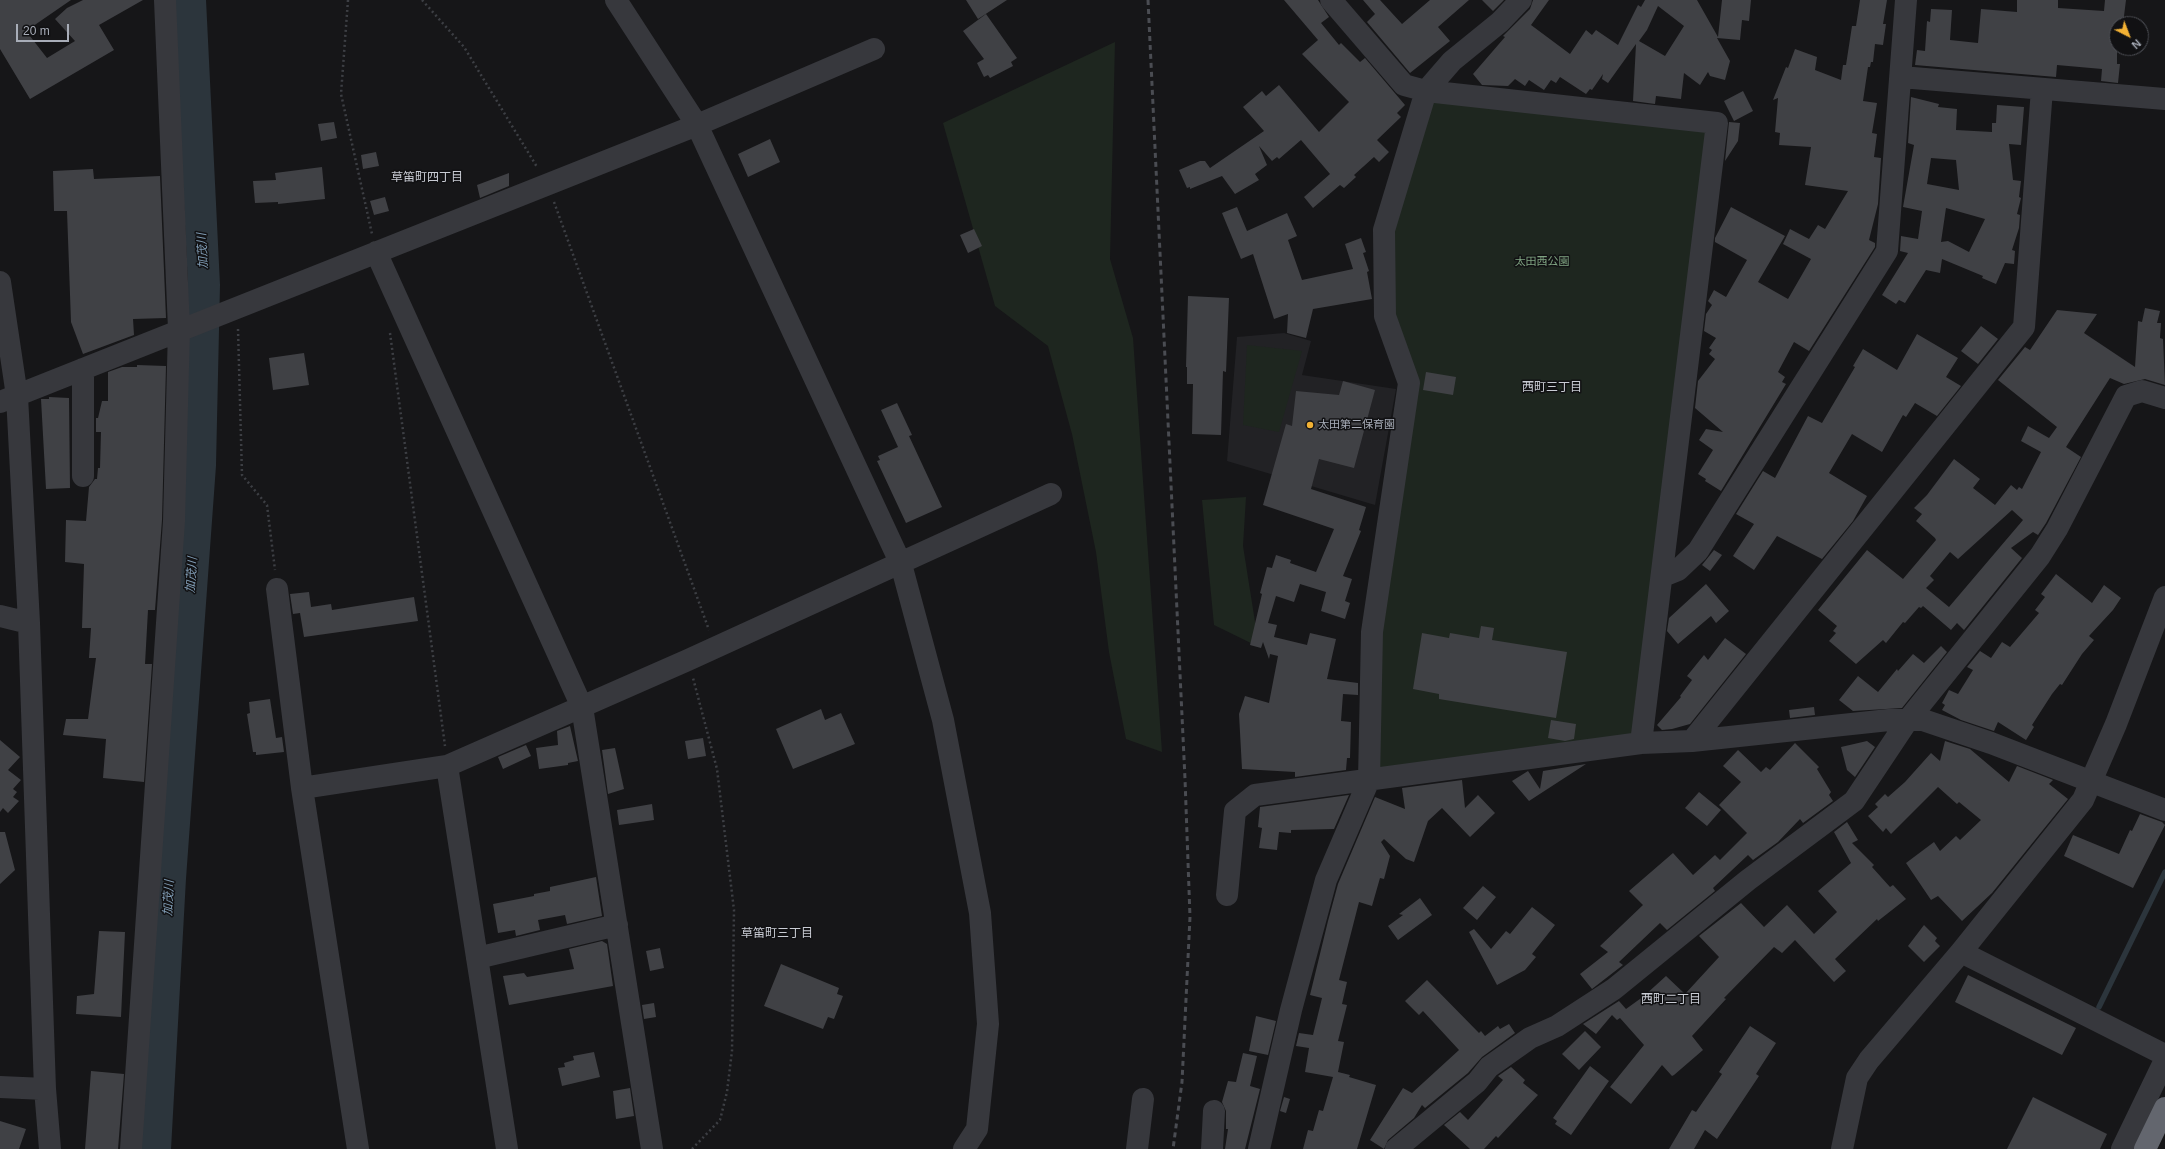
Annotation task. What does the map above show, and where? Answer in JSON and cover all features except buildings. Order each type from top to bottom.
[{"type":"highway","points":[[2145,1149],[2165,1108]]},
{"type":"street","points":[[131,1149],[186,327],[165,0]]},
{"type":"street","points":[[616,0],[697,125],[901,564],[943,720],[980,913],[988,1024],[977,1129],[964,1149]]},
{"type":"street","points":[[1331,0],[1404,85],[1426,91],[1717,123],[1663,576],[1641,742]]},
{"type":"street","points":[[1260,1149],[1291,1010],[1326,880],[1369,780],[1372,632],[1409,384],[1385,316],[1384,230],[1426,91],[1452,61],[1500,22],[1521,0]]},
{"type":"street","points":[[1663,576],[1678,570],[1698,551],[1887,251],[1906,0]]},
{"type":"street","points":[[8,399],[697,125],[874,48]]},
{"type":"street","points":[[1901,77],[2165,99]]},
{"type":"street","points":[[1692,741],[2024,327],[2042,89]]},
{"type":"street","points":[[376,252],[582,706],[652,1149]]},
{"type":"street","points":[[0,282],[11,346],[8,399],[29,622],[45,1089],[50,1149]]},
{"type":"street","points":[[83,369],[83,476]]},
{"type":"street","points":[[1396,1149],[1477,1082],[1489,1066],[1530,1038],[1557,1026],[1614,989],[1748,880],[1854,801],[1908,720],[2040,556],[2057,529],[2126,396],[2142,391],[2165,398]]},
{"type":"street","points":[[302,788],[447,766],[688,660],[901,564],[1051,494]]},
{"type":"street","points":[[277,589],[302,788],[358,1149]]},
{"type":"street","points":[[1842,1149],[1857,1078],[1869,1060],[1961,952],[2083,800],[2116,724],[2165,597]]},
{"type":"street","points":[[0,616],[29,622]]},
{"type":"street","points":[[1227,895],[1234,811],[1255,795],[1641,742],[1692,741],[1888,720],[1923,720],[1991,743],[2165,810]]},
{"type":"street","points":[[447,766],[507,1149]]},
{"type":"street","points":[[477,958],[617,925]]},
{"type":"street","points":[[1961,952],[2165,1055]]},
{"type":"street","points":[[2122,1149],[2165,1060]]},
{"type":"street","points":[[0,1087],[45,1089]]},
{"type":"street","points":[[1137,1149],[1143,1099]]},
{"type":"street","points":[[1212,1149],[1214,1111]]},
{"type":"path","points":[[348,0],[341,94],[376,252]]},
{"type":"path","points":[[422,0],[464,47],[547,184],[715,647]]},
{"type":"path","points":[[237,309],[242,476],[267,505],[277,589]]},
{"type":"path","points":[[389,326],[447,766]]},
{"type":"path","points":[[688,660],[717,769],[734,910],[732,1051],[727,1092],[720,1120],[692,1149]]},
{"type":"shaded area","name":"太田第二保育園","points":[[1284,333],[1311,341],[1302,375],[1396,389],[1375,505],[1227,461],[1237,337]]},
{"type":"green space","points":[[1115,42],[1110,259],[1133,338],[1162,752],[1126,739],[1109,652],[1096,552],[1072,434],[1048,346],[995,306],[943,123]]},
{"type":"green space","name":"太田西公園","points":[[1426,91],[1717,123],[1641,743],[1369,780],[1372,632],[1409,384],[1385,316],[1384,230]]},
{"type":"green space","points":[[1247,345],[1302,351],[1279,432],[1243,425]]},
{"type":"green space","points":[[1246,497],[1243,546],[1259,647],[1214,625],[1202,500]]},
{"type":"waterway","name":"加茂川","points":[[155,1149],[170,878],[200,465],[204,285],[190,0]]},
{"type":"waterway","points":[[2099,1007],[2165,872]]},
{"type":"railway","points":[[1148,0],[1185,779],[1190,917],[1182,1082],[1173,1149]]},
{"type":"place","name":"太田第二保育園","points":[[1310,425]]},
{"type":"district","name":"草笛町四丁目","points":[[427,178]]},
{"type":"district","name":"西町三丁目","points":[[1552,388]]},
{"type":"district","name":"草笛町三丁目","points":[[777,934]]},
{"type":"district","name":"西町二丁目","points":[[1671,1000]]}]
